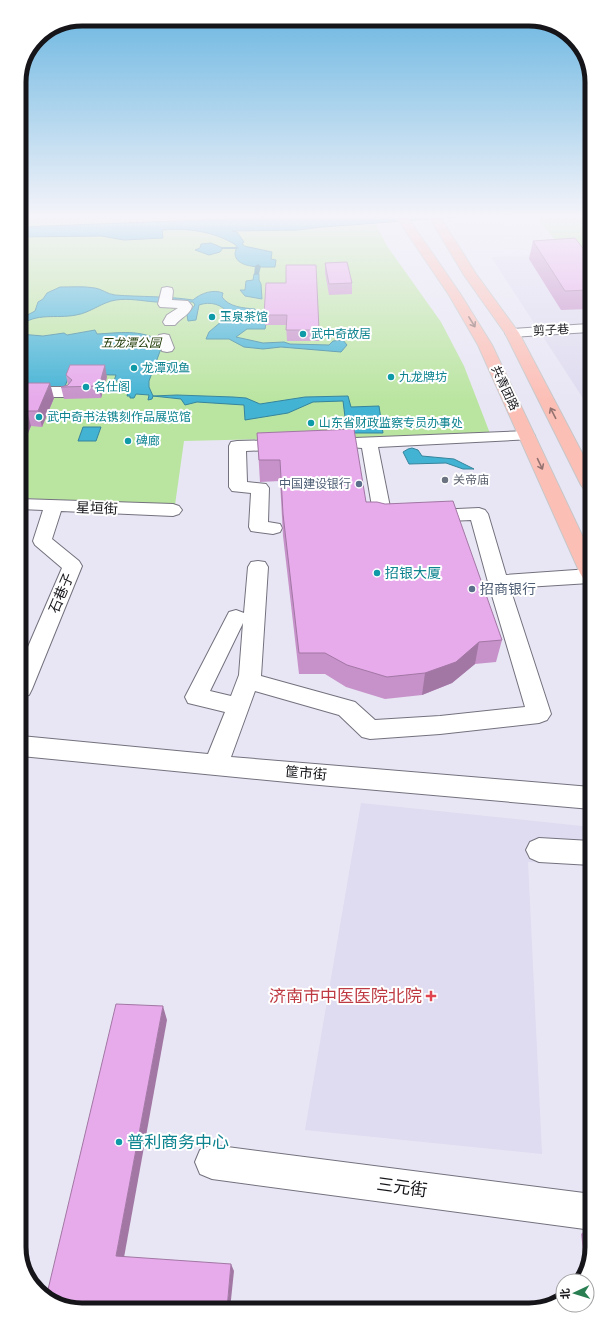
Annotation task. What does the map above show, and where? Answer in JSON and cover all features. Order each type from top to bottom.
[{"type":"main road","name":"共青团路","points":[[442,277],[478,333],[585,563]]},
{"type":"main road","points":[[472,277],[512,332],[585,475]]},
{"type":"street","points":[[166,297],[185,306],[185,309],[172,318],[170,322]]},
{"type":"street","name":"剪子巷","points":[[512,332],[585,328]]},
{"type":"street","points":[[26,393],[58,396]]},
{"type":"street","points":[[336,444],[527,436]]},
{"type":"street","points":[[248,681],[347,708],[370,730],[440,725],[539,714],[498,582],[479,514],[383,518],[369,443]]},
{"type":"street","points":[[273,528],[258,528],[260,488],[238,487],[237,446],[298,445]]},
{"type":"street","name":"星垣街","points":[[26,504],[173,510]]},
{"type":"street","name":"石巷子","points":[[26,677],[72,566],[42,541],[54,506]]},
{"type":"street","points":[[216,765],[250,675],[258,567]]},
{"type":"street","points":[[498,582],[585,574]]},
{"type":"street","points":[[236,618],[196,697],[239,706]]},
{"type":"street","name":"筐市街","points":[[26,746],[585,797]]},
{"type":"street","points":[[539,850],[585,853]]},
{"type":"street","name":"三元街","points":[[212,1162],[585,1211]]},
{"type":"shaded area","points":[[504,277],[585,277],[585,401]]},
{"type":"shaded area","name":"济南市中医医院北院","points":[[361,803],[585,826],[585,863],[528,862],[542,1154],[305,1130]]},
{"type":"green space","name":"五龙潭公园","points":[[26,277],[409,277],[441,322],[464,366],[491,436],[388,441],[272,439],[184,441],[175,505],[26,498]]},
{"type":"water","points":[[253,277],[259,277],[262,299],[245,296],[240,290],[245,290],[246,281],[253,280]]},
{"type":"water","points":[[60,287],[91,287],[115,295],[193,300],[207,292],[215,291],[223,293],[222,297],[228,303],[255,309],[255,316],[263,316],[263,319],[267,319],[265,329],[247,329],[236,337],[263,343],[284,342],[290,344],[329,345],[333,341],[343,340],[347,345],[341,352],[281,347],[263,349],[244,347],[229,339],[206,339],[209,332],[229,315],[220,306],[207,303],[199,305],[196,320],[188,321],[187,315],[195,305],[193,302],[156,302],[121,299],[111,301],[81,314],[39,317],[26,322],[26,316],[35,311],[38,302],[43,299],[47,293]]},
{"type":"water","points":[[95,330],[97,334],[137,333],[153,337],[160,341],[162,346],[149,381],[149,387],[153,396],[152,399],[148,400],[149,395],[136,394],[134,398],[127,396],[131,381],[114,381],[116,375],[70,374],[63,391],[26,390],[26,335],[43,336],[64,333],[67,335]]},
{"type":"water","points":[[177,395],[233,397],[246,398],[260,404],[305,397],[348,396],[351,407],[379,406],[383,433],[347,433],[343,401],[313,402],[288,413],[245,420],[244,405],[197,402],[185,405],[181,399],[153,396]]},
{"type":"water","points":[[83,427],[101,427],[96,441],[78,441]]},
{"type":"water","points":[[412,448],[418,450],[422,456],[454,459],[474,469],[463,469],[446,463],[409,464],[403,452]]},
{"type":"building","points":[[286,277],[317,277],[319,330],[286,330],[287,315],[264,315],[266,283],[286,283]]},
{"type":"building","points":[[328,277],[351,277],[352,283],[329,284]]},
{"type":"building","points":[[556,277],[585,277],[585,290],[565,291]]},
{"type":"building","points":[[70,365],[105,365],[99,386],[61,387],[68,385],[72,380],[66,375]]},
{"type":"building","points":[[26,383],[50,383],[38,411],[27,411],[26,413]]},
{"type":"building","name":"招银大厦","points":[[354,429],[366,502],[385,504],[453,501],[502,640],[479,642],[456,662],[425,673],[387,677],[347,665],[325,653],[299,653],[283,514],[280,460],[259,460],[257,433]]},
{"type":"building","name":"普利商务中心","points":[[116,1004],[163,1006],[116,1256],[231,1264],[228,1303],[78,1303],[61,1299],[48,1291]]},
{"type":"place","name":"玉泉茶馆","points":[[212,317]]},
{"type":"place","name":"武中奇故居","points":[[303,334]]},
{"type":"place","name":"龙潭观鱼","points":[[134,368]]},
{"type":"place","name":"九龙牌坊","points":[[391,377]]},
{"type":"place","name":"名仕阁","points":[[86,387]]},
{"type":"place","name":"武中奇书法镌刻作品展览馆","points":[[39,417]]},
{"type":"place","name":"山东省财政监察专员办事处","points":[[311,423]]},
{"type":"place","name":"碑廊","points":[[128,441]]},
{"type":"place","name":"关帝庙","points":[[445,480]]},
{"type":"place","name":"中国建设银行","points":[[359,484]]},
{"type":"place","name":"招银大厦","points":[[377,573]]},
{"type":"place","name":"招商银行","points":[[472,589]]},
{"type":"place","name":"济南市中医医院北院","points":[[431,996]]},
{"type":"place","name":"普利商务中心","points":[[119,1142]]}]
